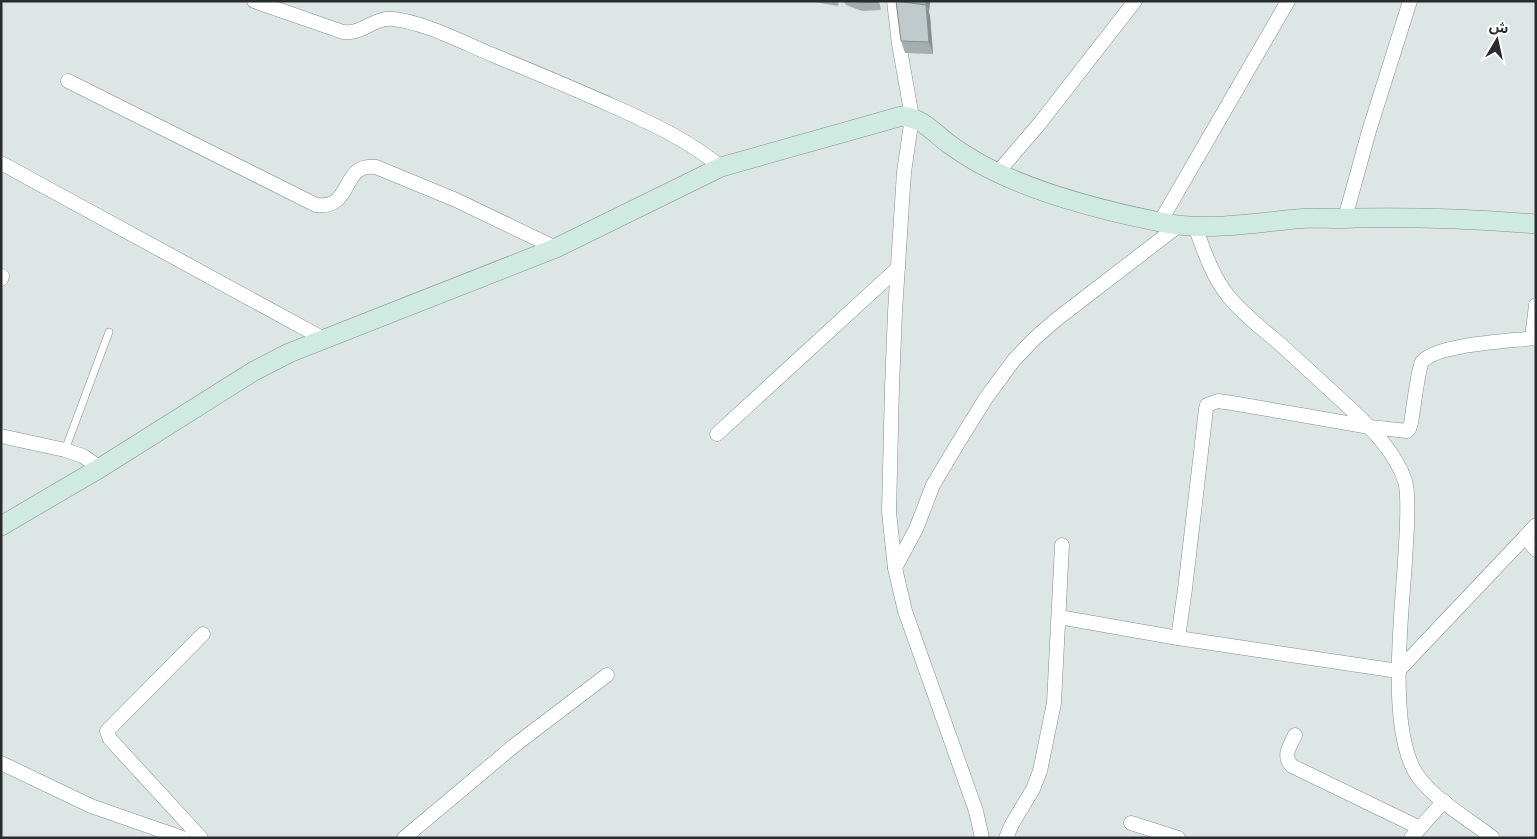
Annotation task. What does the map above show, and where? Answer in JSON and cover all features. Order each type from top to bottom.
[{"type":"street","points":[[254,1],[343,32],[358,32],[374,22],[392,19],[438,32],[575,89],[676,136],[698,149],[721,167]]},
{"type":"street","points":[[894,1],[899,44],[912,117],[904,172],[898,268],[892,387],[889,512],[895,568],[905,611],[976,811],[982,838]]},
{"type":"street","points":[[998,172],[1040,123],[1136,1]]},
{"type":"street","points":[[895,568],[916,529],[934,485],[958,443],[986,398],[1014,360],[1057,319],[1178,225],[1288,1]]},
{"type":"street","points":[[1345,218],[1369,132],[1410,1]]},
{"type":"street","points":[[68,81],[316,205],[326,206],[335,202],[358,170],[367,166],[376,167],[456,200],[556,248]]},
{"type":"street","points":[[1,526],[100,468],[254,371],[289,354],[556,248],[721,167],[902,116],[912,117],[924,124],[966,156],[1046,192],[1102,209],[1178,225],[1226,227],[1291,220],[1428,217],[1536,224]]},
{"type":"street","points":[[1,163],[324,339]]},
{"type":"street","points":[[1178,225],[1210,265],[1229,297],[1370,428],[1394,458],[1405,483],[1406,543],[1398,671],[1401,722],[1408,759],[1420,780],[1444,801],[1494,838]]},
{"type":"street","points":[[717,434],[898,268]]},
{"type":"street","points":[[1178,638],[1204,419],[1208,405],[1218,401],[1370,428],[1404,431],[1409,429],[1422,363],[1430,355],[1454,348],[1535,339],[1533,330],[1536,304]]},
{"type":"street","points":[[1,436],[65,450],[83,456],[100,468]]},
{"type":"street","points":[[1398,671],[1536,525]]},
{"type":"street","points":[[1525,537],[1536,550]]},
{"type":"street","points":[[1006,838],[1012,824],[1033,789],[1040,770],[1054,703],[1062,545]]},
{"type":"street","points":[[1059,617],[1178,638],[1398,671]]},
{"type":"street","points":[[201,838],[110,739],[107,731],[203,634]]},
{"type":"street","points":[[404,838],[515,745],[607,675]]},
{"type":"street","points":[[1295,734],[1286,755],[1287,761],[1292,766],[1416,833],[1444,801]]},
{"type":"street","points":[[1,764],[90,806],[183,838]]},
{"type":"street","points":[[1131,822],[1178,838]]},
{"type":"lane","points":[[65,450],[108,332]]},
{"type":"building","points":[[854,1],[878,1],[878,2],[859,3]]},
{"type":"building","points":[[896,1],[926,5],[929,42],[901,41]]}]
